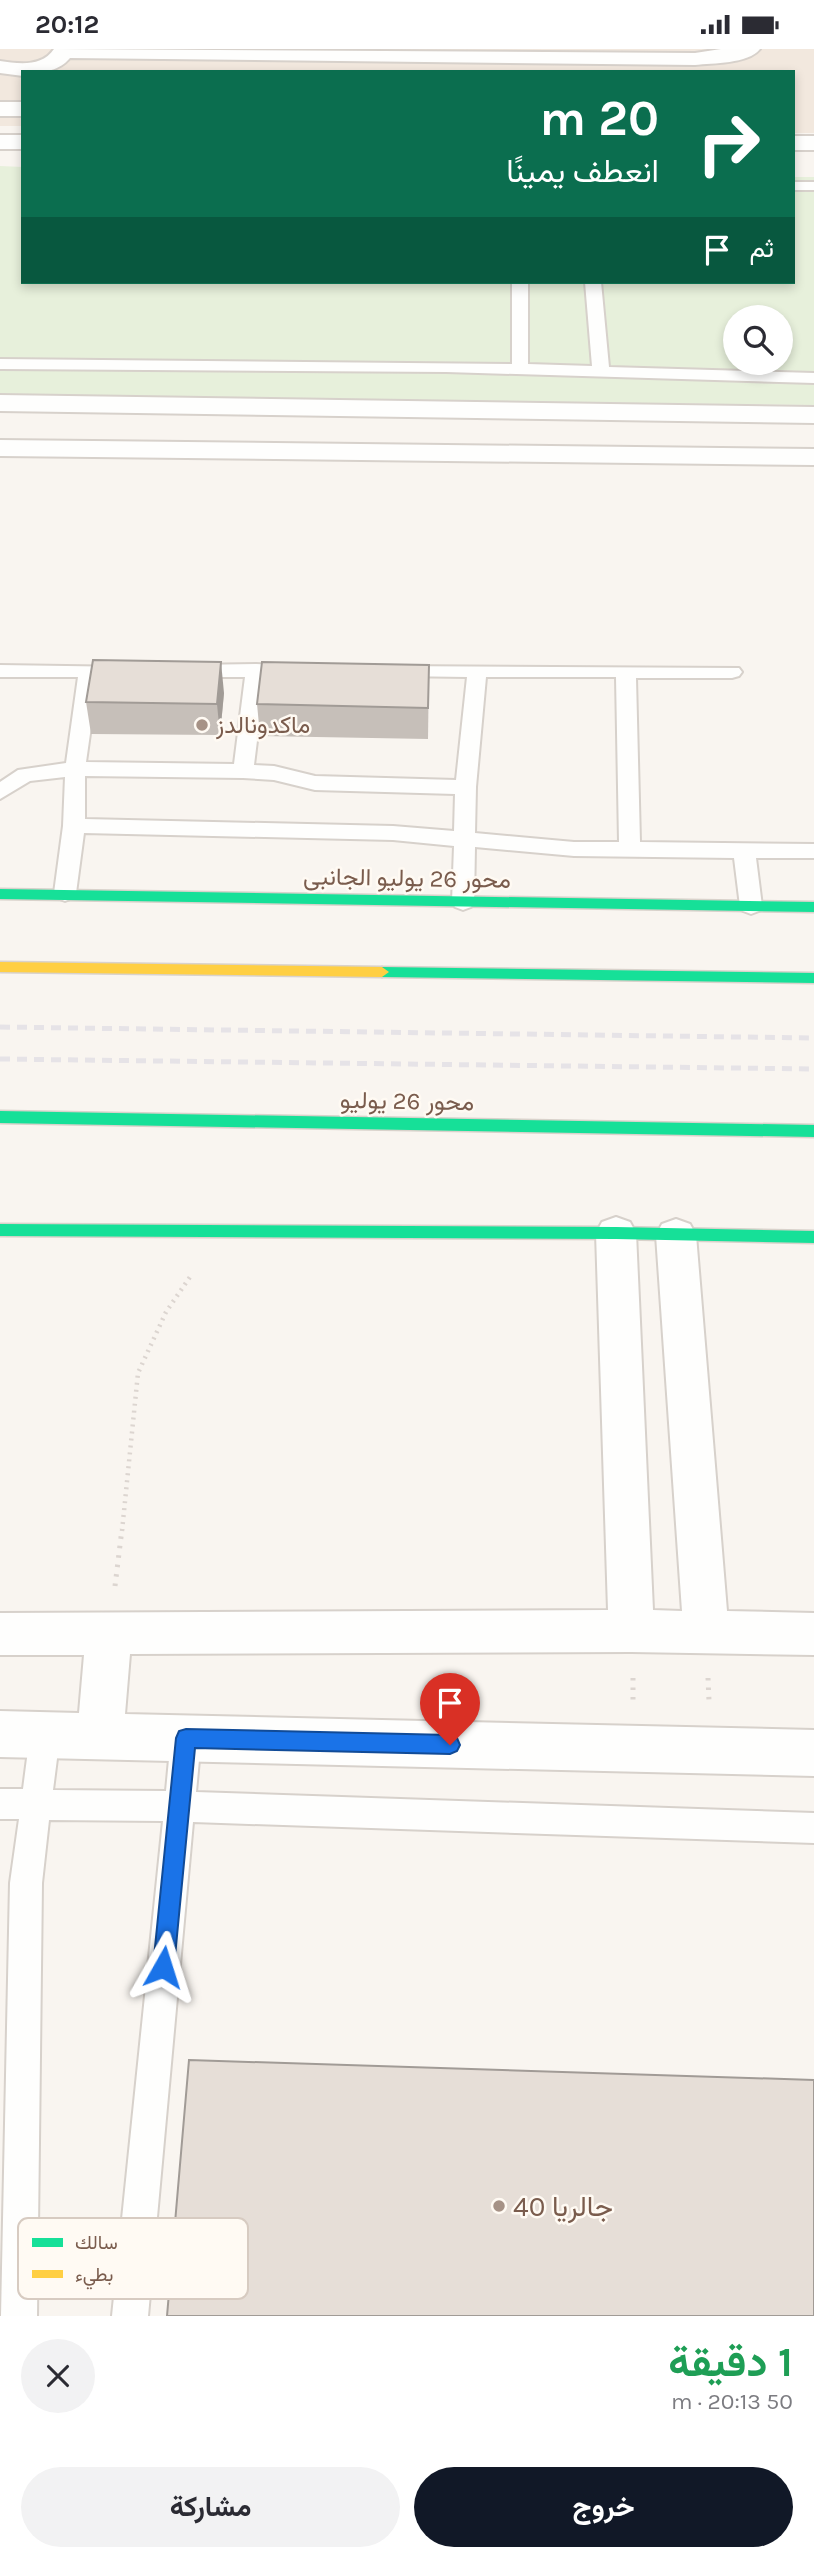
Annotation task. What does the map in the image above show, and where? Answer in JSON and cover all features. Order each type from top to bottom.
[{"type":"main road","name":"محور 26 يوليو الجانبى","points":[[0,894],[814,907]]},
{"type":"main road","points":[[0,967],[814,978]]},
{"type":"main road","name":"محور 26 يوليو","points":[[0,1117],[814,1131]]},
{"type":"main road","points":[[727,1130],[802,1146]]},
{"type":"main road","points":[[0,1230],[616,1233],[814,1237]]},
{"type":"street","points":[[0,67],[40,69],[60,58],[65,51],[695,59],[749,49]]},
{"type":"street","points":[[0,109],[21,110]]},
{"type":"street","points":[[0,142],[21,142]]},
{"type":"street","points":[[795,143],[814,143]]},
{"type":"street","points":[[0,403],[814,415]]},
{"type":"street","points":[[0,448],[814,457]]},
{"type":"street","points":[[616,1233],[631,1631]]},
{"type":"street","points":[[676,1235],[706,1633]]},
{"type":"street","points":[[0,1634],[631,1631],[814,1634]]},
{"type":"street","points":[[100,1735],[109,1635]]},
{"type":"street","points":[[22,1735],[814,1753]]},
{"type":"lane","points":[[795,186],[814,187]]},
{"type":"lane","points":[[520,284],[520,369]]},
{"type":"lane","points":[[593,284],[601,372]]},
{"type":"lane","points":[[0,364],[520,369],[814,378]]},
{"type":"lane","points":[[243,771],[256,670]]},
{"type":"lane","points":[[173,671],[317,670]]},
{"type":"lane","points":[[370,670],[732,672]]},
{"type":"lane","points":[[0,671],[145,671]]},
{"type":"lane","points":[[463,902],[466,787],[477,671]]},
{"type":"lane","points":[[65,893],[74,826],[75,769],[89,672]]},
{"type":"lane","points":[[626,672],[630,850]]},
{"type":"lane","points":[[0,792],[25,775],[75,769],[243,771],[274,773],[315,783],[466,787]]},
{"type":"lane","points":[[74,826],[393,833],[574,849],[814,851]]},
{"type":"lane","points":[[744,851],[751,906]]},
{"type":"lane","points":[[21,2218],[26,1883],[36,1805],[22,1735]]},
{"type":"lane","points":[[139,2218],[186,1738]]},
{"type":"lane","points":[[0,1804],[179,1806],[814,1828]]},
{"type":"path","points":[[109,1635],[133,1441],[138,1373],[166,1312],[221,1233]]},
{"type":"shaded area","points":[[0,49],[814,49],[814,133],[795,133],[795,70],[21,70],[21,126],[0,126]]},
{"type":"green space","points":[[0,166],[21,167],[21,284],[795,284],[795,177],[814,177],[814,405],[0,396]]},
{"type":"building","points":[[93,660],[221,662],[217,704],[86,702]]},
{"type":"building","points":[[262,662],[429,665],[428,708],[257,704]]},
{"type":"building","name":"جالريا 40","points":[[189,2060],[814,2080],[814,2316],[167,2316],[168,2299],[248,2299],[248,2218],[175,2218]]},
{"type":"railway","points":[[0,1027],[814,1038]]},
{"type":"railway","points":[[0,1059],[814,1069]]},
{"type":"traffic: fast","points":[[0,894],[814,907]]},
{"type":"traffic: fast","points":[[382,972],[814,978]]},
{"type":"traffic: fast","points":[[0,1117],[814,1131]]},
{"type":"traffic: fast","points":[[0,1230],[616,1233],[814,1237]]},
{"type":"traffic: slow","points":[[0,967],[382,972]]},
{"type":"place","name":"ماكدونالدز","points":[[202,725]]},
{"type":"place","name":"جالريا 40","points":[[499,2206]]},
{"type":"route","points":[[163,1967],[186,1738],[450,1745]]}]
